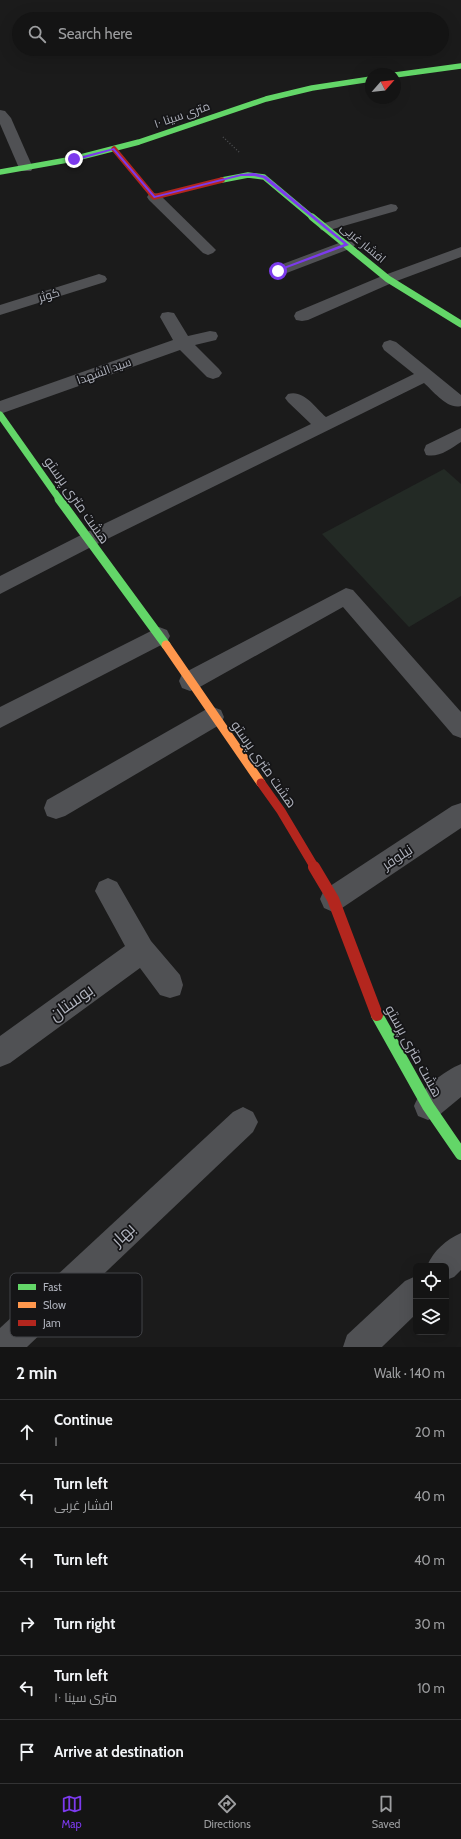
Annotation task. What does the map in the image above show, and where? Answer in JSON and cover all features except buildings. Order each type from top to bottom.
[{"type":"street","points":[[401,74],[461,66]]},
{"type":"street","name":"۱۰ متری سینا","points":[[0,172],[74,159],[114,149],[266,99],[312,88],[365,80]]},
{"type":"street","points":[[0,114],[4,118],[26,168]]},
{"type":"street","points":[[114,149],[154,197],[208,250]]},
{"type":"street","name":"افشار غربی","points":[[154,197],[241,175],[254,174],[264,177],[388,279],[461,324]]},
{"type":"street","points":[[326,227],[392,208]]},
{"type":"street","points":[[278,271],[347,245]]},
{"type":"street","points":[[302,316],[388,279],[461,252]]},
{"type":"street","name":"کوثر","points":[[0,310],[99,279]]},
{"type":"street","points":[[168,317],[183,343],[213,373]]},
{"type":"street","name":"سید الشهدا","points":[[0,408],[183,343],[210,336]]},
{"type":"street","points":[[390,346],[457,401]]},
{"type":"street","points":[[0,586],[88,540],[427,375]]},
{"type":"street","points":[[294,398],[324,425]]},
{"type":"street","name":"هشت متری پرستو","points":[[0,415],[281,811],[333,899],[380,1022],[428,1106],[461,1154]]},
{"type":"street","points":[[433,450],[461,434]]},
{"type":"street","points":[[190,681],[346,596],[461,728]]},
{"type":"street","points":[[0,718],[158,636]]},
{"type":"street","points":[[56,808],[213,717]]},
{"type":"street","name":"نیلوفر","points":[[333,899],[461,814]]},
{"type":"street","points":[[108,891],[142,950],[170,985]]},
{"type":"street","name":"بوستان","points":[[0,1053],[142,950]]},
{"type":"street","points":[[428,1106],[461,1078]]},
{"type":"street","name":"بهار","points":[[82,1273],[243,1122]]},
{"type":"street","points":[[446,1263],[461,1249]]},
{"type":"street","points":[[359,1347],[413,1295]]},
{"type":"street","name":"بهار","points":[[3,1347],[14,1337]]},
{"type":"path","points":[[205,120],[264,177]]},
{"type":"shaded area","points":[[444,469],[461,484],[461,596],[409,627],[322,534]]},
{"type":"traffic: fast","points":[[401,74],[461,66]]},
{"type":"traffic: fast","points":[[0,172],[73,159],[139,142],[266,99],[312,88],[365,80]]},
{"type":"traffic: fast","points":[[222,180],[248,175],[264,177],[388,279],[461,324]]},
{"type":"traffic: fast","points":[[0,415],[88,540],[166,645]]},
{"type":"traffic: fast","points":[[377,1015],[428,1106],[461,1154]]},
{"type":"traffic: slow","points":[[166,645],[261,783]]},
{"type":"traffic: jam","points":[[114,149],[154,197],[222,180]]},
{"type":"traffic: jam","points":[[261,783],[281,811],[333,899],[377,1015]]},
{"type":"route","points":[[74,159],[114,149],[154,197],[241,175],[254,174],[264,177],[275,184],[347,245],[278,271]]}]
